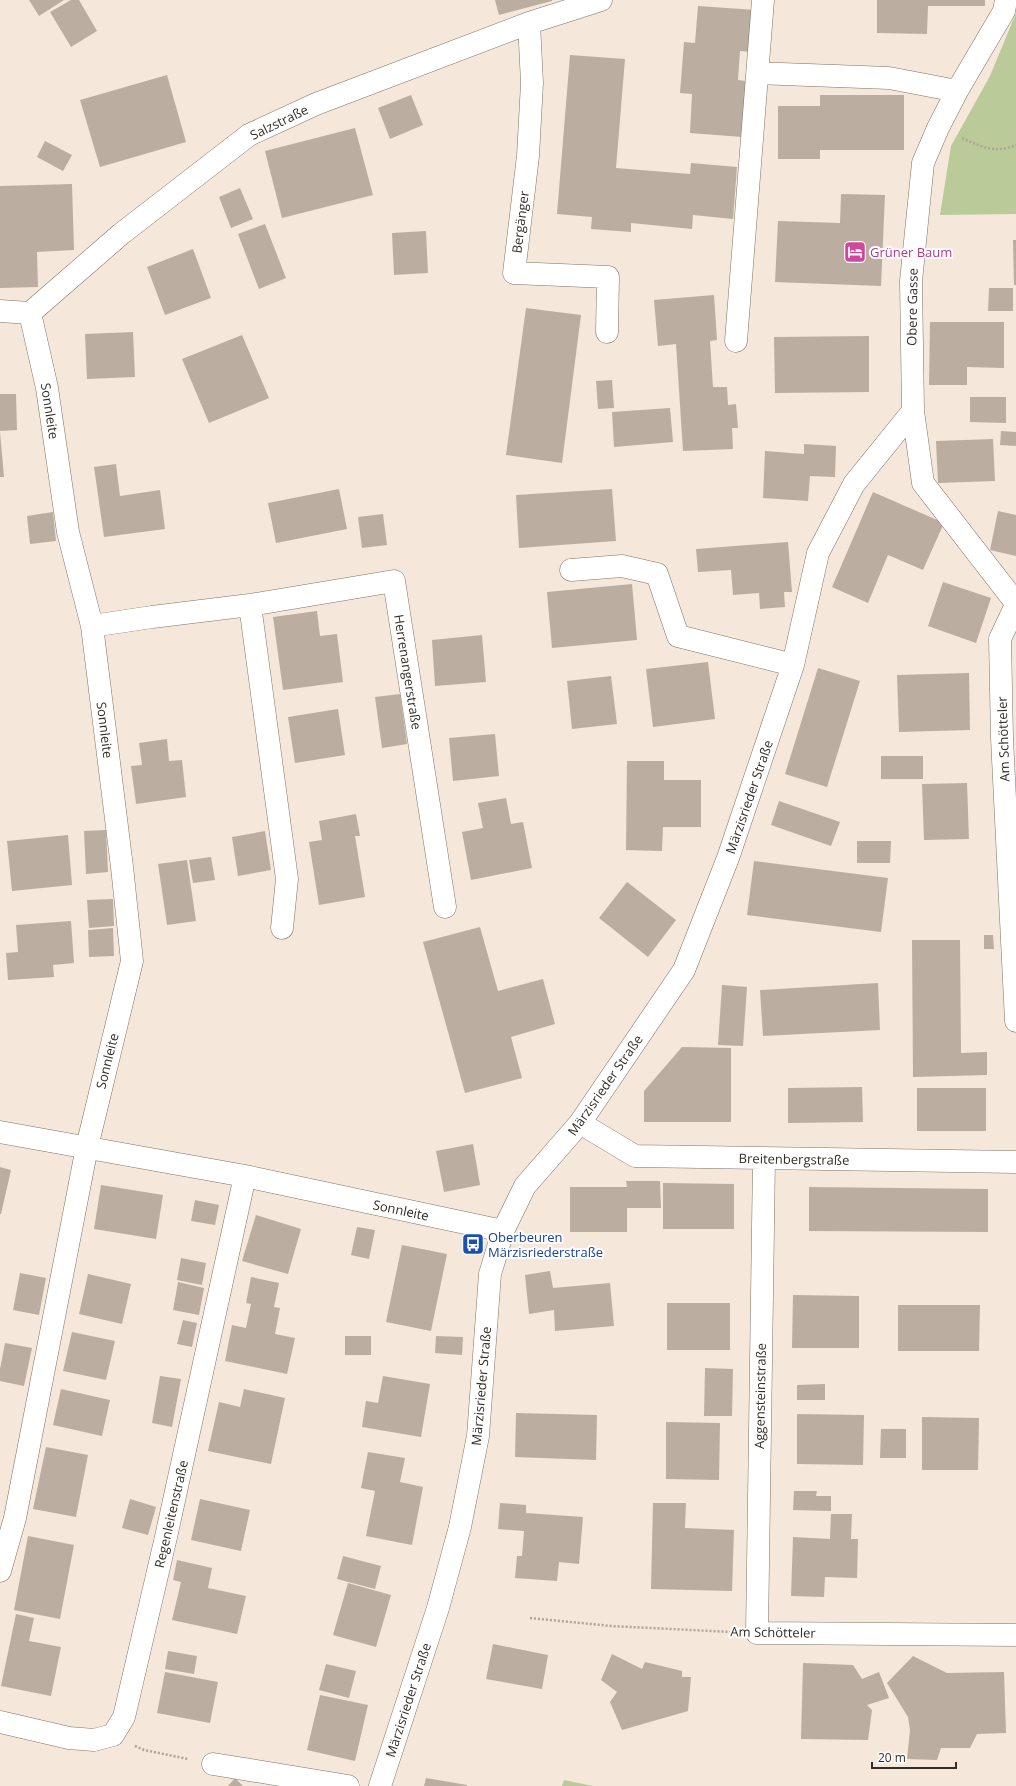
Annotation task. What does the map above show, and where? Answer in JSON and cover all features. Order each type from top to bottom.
[{"type":"street","name":"Salzstraße","points":[[30,313],[121,234],[249,135],[316,104],[529,23],[600,0]]},
{"type":"street","points":[[736,341],[763,0]]},
{"type":"street","name":"Obere Gasse","points":[[1006,0],[1004,11],[957,91],[938,128],[923,163],[911,282],[913,411],[923,483],[1016,604]]},
{"type":"street","name":"Bergänger","points":[[529,23],[532,83],[528,156],[514,273],[608,278],[607,332]]},
{"type":"street","points":[[758,73],[889,78],[957,91]]},
{"type":"street","points":[[0,311],[30,313]]},
{"type":"street","name":"Sonnleite","points":[[30,313],[48,388],[68,532],[92,626],[122,867],[132,962],[87,1147]]},
{"type":"street","name":"Märzisrieder Straße","points":[[380,1786],[438,1608],[460,1528],[478,1436],[490,1274],[503,1231],[525,1186],[580,1123],[684,970],[728,858],[793,665],[818,553],[854,484],[913,411]]},
{"type":"street","points":[[571,570],[622,566],[657,574],[678,636],[793,665]]},
{"type":"street","name":"Herrenangerstraße","points":[[92,626],[152,616],[250,604],[394,582],[445,907]]},
{"type":"street","points":[[250,604],[287,879],[282,928]]},
{"type":"street","name":"Am Schötteler","points":[[1016,604],[1000,640],[1002,738],[1016,1021]]},
{"type":"street","name":"Breitenbergstraße","points":[[580,1123],[635,1156],[1016,1162]]},
{"type":"street","name":"Sonnleite","points":[[0,1132],[245,1176],[503,1231]]},
{"type":"street","points":[[0,1572],[15,1518],[87,1147]]},
{"type":"street","name":"Aggensteinstraße","points":[[757,1633],[764,1159]]},
{"type":"street","name":"Regenleitenstraße","points":[[113,1735],[124,1717],[166,1537],[245,1176]]},
{"type":"street","name":"Am Schötteler","points":[[757,1633],[1016,1635]]},
{"type":"street","points":[[0,1722],[69,1738],[94,1740],[113,1735]]},
{"type":"street","points":[[213,1764],[348,1786]]},
{"type":"path","points":[[938,128],[979,146],[1003,151],[1016,145]]},
{"type":"path","name":"Am Schötteler","points":[[530,1618],[611,1626],[757,1633]]},
{"type":"path","points":[[113,1735],[144,1750],[213,1764]]},
{"type":"green space","points":[[1016,13],[1016,214],[940,215],[951,146],[990,76]]},
{"type":"green space","points":[[564,1780],[593,1786],[562,1786]]},
{"type":"building","points":[[29,0],[64,0],[39,16]]},
{"type":"building","points":[[71,0],[79,0],[97,31],[71,47],[50,12]]},
{"type":"building","points":[[495,0],[552,0],[552,1],[499,15]]},
{"type":"building","points":[[877,0],[985,0],[985,6],[928,6],[927,34],[877,33]]},
{"type":"building","points":[[698,6],[756,10],[753,52],[740,51],[738,80],[746,81],[742,137],[690,133],[692,94],[680,93],[684,42],[695,43]]},
{"type":"building","points":[[570,55],[625,59],[616,168],[690,174],[691,163],[737,167],[733,219],[693,215],[692,229],[631,223],[631,232],[591,229],[592,217],[557,214]]},
{"type":"building","points":[[167,75],[186,142],[100,167],[80,100]]},
{"type":"building","points":[[411,95],[423,125],[390,139],[378,108]]},
{"type":"building","points":[[820,95],[904,95],[904,150],[820,150],[820,159],[778,159],[778,106],[820,106]]},
{"type":"building","points":[[355,128],[373,195],[282,218],[265,151]]},
{"type":"building","points":[[45,141],[72,155],[63,171],[37,157]]},
{"type":"building","points":[[72,184],[74,250],[37,252],[38,287],[0,288],[0,186]]},
{"type":"building","points":[[240,188],[253,219],[231,228],[219,197]]},
{"type":"building","points":[[841,194],[885,195],[881,286],[775,282],[778,221],[840,223]]},
{"type":"building","points":[[265,224],[286,278],[259,289],[238,234]]},
{"type":"building","points":[[426,231],[428,273],[394,275],[392,233]]},
{"type":"building","points":[[1013,240],[1016,240],[1016,285],[1014,285]]},
{"type":"building","points":[[193,249],[211,298],[165,315],[147,267]]},
{"type":"building","points":[[989,288],[1013,288],[1013,311],[988,311]]},
{"type":"building","points":[[714,295],[717,340],[710,341],[713,387],[727,387],[728,405],[736,404],[738,428],[732,428],[733,449],[683,451],[676,344],[658,346],[654,300]]},
{"type":"building","points":[[526,308],[581,315],[562,463],[506,455]]},
{"type":"building","points":[[930,322],[1004,322],[1004,368],[967,367],[967,385],[929,385]]},
{"type":"building","points":[[133,332],[135,377],[87,379],[85,334]]},
{"type":"building","points":[[242,335],[269,398],[209,423],[182,359]]},
{"type":"building","points":[[869,336],[869,392],[775,393],[774,337]]},
{"type":"building","points":[[612,380],[614,408],[598,409],[596,381]]},
{"type":"building","points":[[0,394],[16,394],[17,430],[0,431]]},
{"type":"building","points":[[970,397],[1006,397],[1006,423],[970,422]]},
{"type":"building","points":[[670,408],[673,442],[614,447],[612,412]]},
{"type":"building","points":[[1001,431],[1016,432],[1016,446],[1000,445]]},
{"type":"building","points":[[0,432],[4,477],[0,477]]},
{"type":"building","points":[[993,439],[995,481],[938,483],[936,441]]},
{"type":"building","points":[[804,444],[836,446],[835,477],[810,476],[808,501],[763,498],[765,451],[804,454]]},
{"type":"building","points":[[116,464],[120,496],[160,490],[165,529],[104,537],[94,467]]},
{"type":"building","points":[[339,489],[347,529],[276,543],[268,503]]},
{"type":"building","points":[[612,489],[616,541],[519,548],[516,495]]},
{"type":"building","points":[[873,492],[944,523],[923,570],[888,555],[868,603],[832,587]]},
{"type":"building","points":[[998,511],[1016,515],[1016,556],[990,550]]},
{"type":"building","points":[[53,512],[56,541],[30,544],[27,516]]},
{"type":"building","points":[[383,514],[387,545],[362,548],[358,517]]},
{"type":"building","points":[[788,542],[792,592],[784,592],[785,607],[760,609],[759,593],[733,595],[731,570],[698,572],[696,549]]},
{"type":"building","points":[[943,582],[991,598],[976,643],[928,626]]},
{"type":"building","points":[[632,584],[637,640],[552,648],[547,592]]},
{"type":"building","points":[[317,611],[320,636],[337,634],[343,682],[283,690],[273,617]]},
{"type":"building","points":[[482,635],[486,682],[435,686],[432,640]]},
{"type":"building","points":[[708,662],[715,719],[653,727],[646,669]]},
{"type":"building","points":[[818,668],[860,681],[827,787],[785,774]]},
{"type":"building","points":[[969,673],[970,730],[899,732],[897,675]]},
{"type":"building","points":[[611,676],[617,724],[572,729],[567,681]]},
{"type":"building","points":[[400,694],[407,744],[382,748],[375,697]]},
{"type":"building","points":[[338,709],[345,755],[295,763],[288,717]]},
{"type":"building","points":[[495,734],[499,776],[453,781],[449,738]]},
{"type":"building","points":[[167,739],[169,761],[182,760],[186,797],[136,804],[131,766],[142,765],[139,743]]},
{"type":"building","points":[[881,756],[923,756],[923,779],[881,779]]},
{"type":"building","points":[[627,761],[664,761],[664,780],[701,780],[701,827],[663,827],[662,851],[626,850]]},
{"type":"building","points":[[967,783],[969,839],[924,840],[922,784]]},
{"type":"building","points":[[506,798],[511,824],[523,822],[532,868],[471,880],[462,832],[483,828],[478,803]]},
{"type":"building","points":[[779,801],[840,822],[831,846],[771,825]]},
{"type":"building","points":[[356,814],[360,836],[355,836],[365,897],[319,905],[309,842],[322,840],[319,821]]},
{"type":"building","points":[[106,830],[108,872],[86,874],[84,831]]},
{"type":"building","points":[[265,831],[271,870],[238,876],[232,837]]},
{"type":"building","points":[[68,835],[72,885],[12,891],[7,841]]},
{"type":"building","points":[[857,841],[891,841],[890,863],[857,863]]},
{"type":"building","points":[[211,857],[215,880],[193,883],[189,860]]},
{"type":"building","points":[[187,860],[196,921],[167,925],[158,864]]},
{"type":"building","points":[[754,861],[888,878],[881,932],[747,915]]},
{"type":"building","points":[[627,882],[676,920],[648,957],[599,918]]},
{"type":"building","points":[[113,899],[114,926],[89,928],[87,900]]},
{"type":"building","points":[[71,921],[74,963],[53,965],[54,977],[8,980],[6,953],[18,952],[16,925]]},
{"type":"building","points":[[480,927],[498,991],[543,979],[555,1024],[511,1037],[522,1078],[465,1093],[423,942]]},
{"type":"building","points":[[113,928],[114,956],[89,957],[88,930]]},
{"type":"building","points":[[984,935],[993,935],[994,949],[984,949]]},
{"type":"building","points":[[912,940],[960,940],[961,1053],[987,1052],[987,1075],[913,1077]]},
{"type":"building","points":[[878,983],[880,1030],[763,1036],[760,990]]},
{"type":"building","points":[[722,985],[747,987],[743,1046],[718,1045]]},
{"type":"building","points":[[682,1047],[731,1048],[731,1122],[644,1122],[644,1091]]},
{"type":"building","points":[[862,1087],[863,1122],[788,1123],[788,1088]]},
{"type":"building","points":[[917,1088],[986,1088],[986,1131],[917,1131]]},
{"type":"building","points":[[473,1144],[480,1185],[444,1192],[436,1151]]},
{"type":"building","points":[[0,1167],[11,1170],[1,1214],[0,1214]]},
{"type":"building","points":[[626,1181],[660,1181],[661,1208],[627,1208],[627,1232],[570,1232],[570,1187],[627,1187]]},
{"type":"building","points":[[663,1183],[734,1184],[734,1229],[663,1229]]},
{"type":"building","points":[[101,1185],[163,1195],[156,1239],[94,1229]]},
{"type":"building","points":[[809,1187],[988,1189],[988,1232],[809,1231]]},
{"type":"building","points":[[195,1200],[219,1205],[215,1225],[191,1221]]},
{"type":"building","points":[[256,1215],[301,1229],[288,1274],[242,1261]]},
{"type":"building","points":[[357,1227],[375,1230],[369,1259],[351,1255]]},
{"type":"building","points":[[402,1245],[447,1254],[431,1331],[386,1322]]},
{"type":"building","points":[[181,1258],[206,1263],[202,1285],[177,1280]]},
{"type":"building","points":[[550,1271],[553,1288],[610,1283],[614,1326],[555,1331],[554,1310],[529,1314],[525,1275]]},
{"type":"building","points":[[20,1273],[46,1278],[39,1315],[13,1310]]},
{"type":"building","points":[[88,1274],[131,1284],[122,1324],[79,1314]]},
{"type":"building","points":[[251,1277],[279,1283],[274,1307],[280,1308],[275,1334],[295,1338],[287,1374],[225,1361],[232,1325],[246,1328],[251,1304],[246,1303]]},
{"type":"building","points":[[178,1282],[204,1288],[199,1315],[173,1310]]},
{"type":"building","points":[[793,1295],[859,1296],[859,1348],[792,1348]]},
{"type":"building","points":[[667,1303],[730,1303],[730,1350],[667,1350]]},
{"type":"building","points":[[898,1305],[980,1305],[979,1351],[898,1351]]},
{"type":"building","points":[[183,1320],[197,1323],[192,1347],[177,1344]]},
{"type":"building","points":[[72,1332],[115,1341],[106,1380],[63,1371]]},
{"type":"building","points":[[345,1336],[371,1336],[371,1355],[345,1355]]},
{"type":"building","points":[[436,1336],[463,1337],[462,1355],[435,1353]]},
{"type":"building","points":[[5,1343],[32,1348],[24,1386],[0,1381],[0,1369]]},
{"type":"building","points":[[705,1368],[733,1369],[732,1416],[704,1416]]},
{"type":"building","points":[[160,1376],[181,1379],[172,1427],[152,1423]]},
{"type":"building","points":[[383,1376],[430,1384],[421,1437],[362,1427],[366,1401],[378,1403]]},
{"type":"building","points":[[825,1384],[825,1400],[797,1400],[797,1385]]},
{"type":"building","points":[[61,1389],[110,1400],[102,1436],[53,1425]]},
{"type":"building","points":[[244,1389],[285,1398],[271,1464],[208,1451],[219,1402],[240,1407]]},
{"type":"building","points":[[516,1413],[597,1415],[596,1460],[515,1457]]},
{"type":"building","points":[[797,1414],[864,1415],[863,1465],[797,1464]]},
{"type":"building","points":[[922,1417],[979,1418],[978,1470],[922,1470]]},
{"type":"building","points":[[666,1422],[720,1423],[719,1480],[666,1479]]},
{"type":"building","points":[[881,1429],[906,1429],[906,1458],[880,1458]]},
{"type":"building","points":[[46,1447],[88,1455],[76,1517],[33,1509]]},
{"type":"building","points":[[368,1452],[405,1458],[400,1482],[423,1487],[412,1545],[366,1536],[375,1491],[361,1488]]},
{"type":"building","points":[[794,1491],[817,1491],[816,1496],[831,1496],[831,1511],[793,1510]]},
{"type":"building","points":[[130,1499],[156,1507],[148,1535],[122,1528]]},
{"type":"building","points":[[200,1499],[250,1510],[241,1551],[191,1540]]},
{"type":"building","points":[[500,1503],[526,1505],[526,1513],[583,1517],[579,1564],[559,1562],[557,1581],[515,1578],[517,1556],[522,1556],[524,1531],[498,1529]]},
{"type":"building","points":[[653,1503],[686,1503],[685,1528],[734,1530],[732,1591],[651,1589]]},
{"type":"building","points":[[831,1514],[852,1514],[851,1539],[858,1539],[857,1578],[825,1577],[824,1597],[791,1596],[793,1537],[830,1539]]},
{"type":"building","points":[[28,1536],[74,1545],[60,1619],[14,1610]]},
{"type":"building","points":[[343,1556],[381,1566],[375,1589],[337,1579]]},
{"type":"building","points":[[177,1560],[212,1568],[208,1588],[246,1596],[237,1634],[172,1620],[181,1582],[173,1580]]},
{"type":"building","points":[[348,1583],[391,1595],[376,1647],[333,1635]]},
{"type":"building","points":[[16,1614],[34,1618],[29,1641],[61,1647],[51,1696],[1,1686]]},
{"type":"building","points":[[493,1644],[548,1655],[542,1689],[486,1679]]},
{"type":"building","points":[[168,1651],[197,1656],[194,1674],[165,1669]]},
{"type":"building","points":[[612,1654],[642,1669],[645,1662],[682,1671],[682,1677],[691,1677],[688,1711],[622,1730],[610,1702],[617,1692],[601,1680]]},
{"type":"building","points":[[913,1656],[947,1673],[1004,1672],[1006,1733],[977,1734],[970,1748],[941,1748],[937,1760],[907,1759],[910,1730],[908,1717],[887,1683]]},
{"type":"building","points":[[803,1663],[853,1665],[862,1679],[879,1672],[889,1698],[867,1705],[872,1710],[868,1740],[801,1739]]},
{"type":"building","points":[[326,1664],[356,1671],[349,1698],[319,1690]]},
{"type":"building","points":[[165,1672],[218,1682],[210,1723],[157,1713]]},
{"type":"building","points":[[320,1695],[368,1705],[355,1761],[307,1750]]},
{"type":"building","points":[[235,1778],[243,1786],[228,1786]]},
{"type":"building","points":[[426,1778],[467,1785],[467,1786],[424,1786]]},
{"type":"place","name":"Grüner Baum","points":[[855,252]]},
{"type":"place","name":"Oberbeuren Märzisriederstraße","points":[[473,1244]]}]
